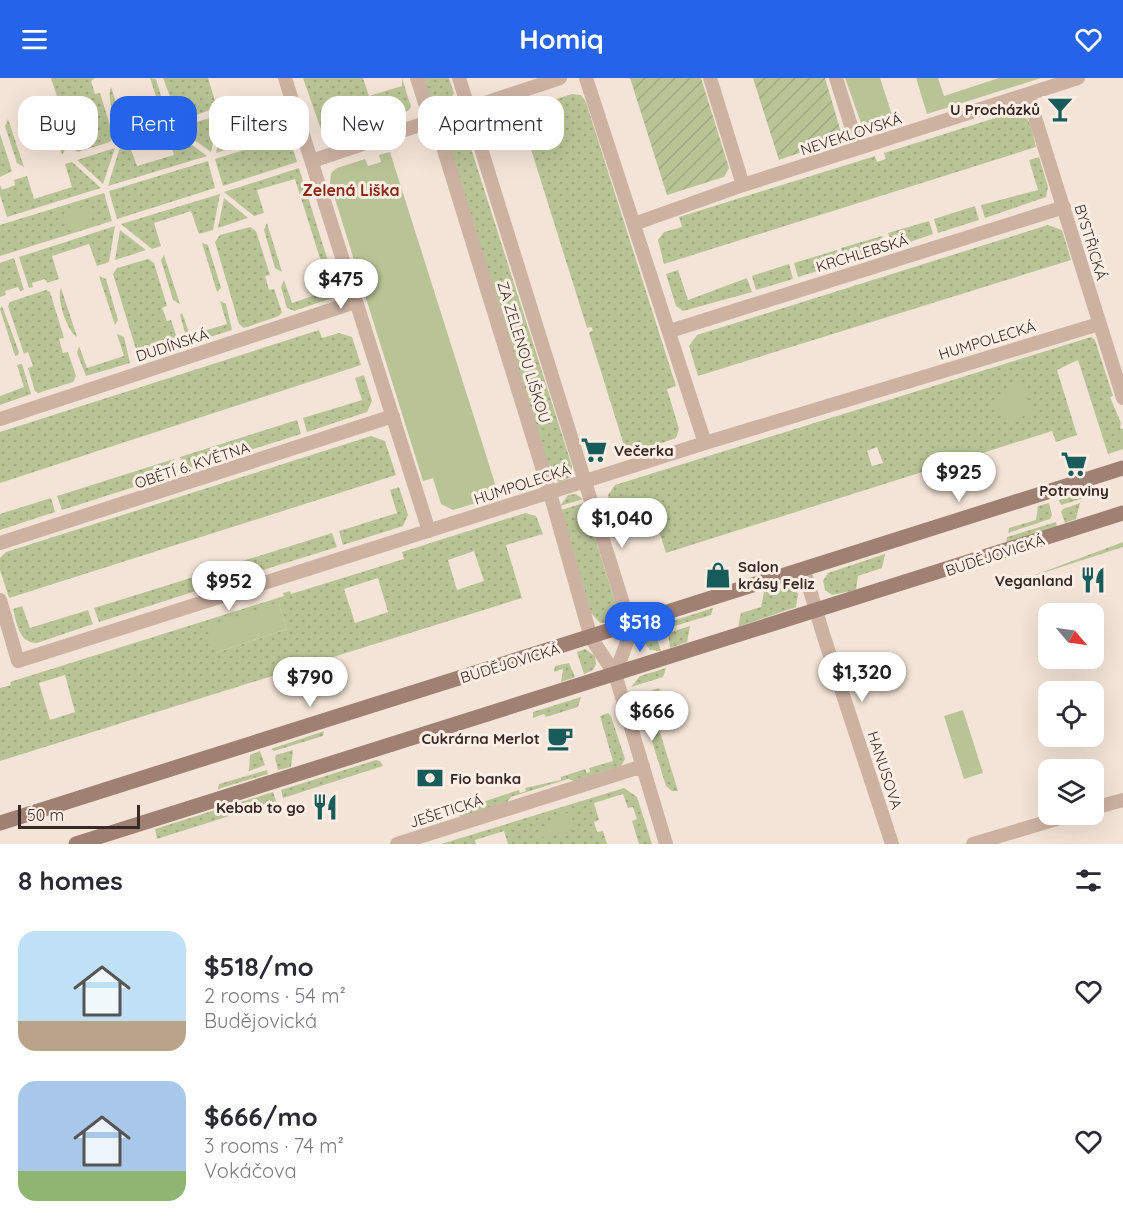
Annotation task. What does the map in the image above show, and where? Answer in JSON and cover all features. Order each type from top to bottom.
[{"type":"street","points":[[285,78],[429,531]]},
{"type":"street","name":"ZA ZELENOU LIŠKOU","points":[[417,78],[423,96]]},
{"type":"street","name":"ZA ZELENOU LIŠKOU","points":[[459,78],[465,96]]},
{"type":"street","points":[[503,96],[560,78]]},
{"type":"street","points":[[586,78],[705,443]]},
{"type":"street","points":[[710,78],[743,186]]},
{"type":"street","points":[[836,78],[858,148]]},
{"type":"street","name":"NEVEKLOVSKÁ","points":[[634,224],[858,148],[1078,78]]},
{"type":"street","name":"BYSTŘICKÁ","points":[[1028,95],[1123,398]]},
{"type":"street","points":[[312,160],[418,126]]},
{"type":"street","name":"ZA ZELENOU LIŠKOU","points":[[444,150],[550,493],[591,638],[615,674],[666,844]]},
{"type":"street","name":"ZA ZELENOU LIŠKOU","points":[[482,150],[630,626]]},
{"type":"street","name":"KRCHLEBSKÁ","points":[[670,331],[1064,207]]},
{"type":"street","name":"DUDÍNSKÁ","points":[[0,419],[355,302]]},
{"type":"street","name":"HUMPOLECKÁ","points":[[0,600],[18,661],[705,443],[1099,324]]},
{"type":"street","name":"OBĚTÍ 6. KVĚTNA","points":[[0,543],[393,416]]},
{"type":"street","name":"BUDĚJOVICKÁ","points":[[0,823],[630,626],[1123,468]]},
{"type":"street","name":"BUDĚJOVICKÁ","points":[[76,844],[1123,513]]},
{"type":"street","name":"HANUSOVA","points":[[804,570],[892,844]]},
{"type":"street","points":[[615,674],[629,637],[630,626]]},
{"type":"street","name":"JEŠETICKÁ","points":[[397,844],[643,766]]},
{"type":"street","points":[[1104,805],[1123,800]]},
{"type":"street","points":[[973,844],[1038,824]]},
{"type":"green space","points":[[51,78],[95,78],[91,81],[95,94],[100,93],[110,125],[110,142],[98,146],[98,96],[57,96]]},
{"type":"green space","points":[[150,78],[156,79],[161,96],[156,96]]},
{"type":"green space","points":[[163,78],[208,78],[214,96],[209,96],[209,110],[197,115],[197,96],[170,96]]},
{"type":"green space","points":[[303,78],[363,78],[369,96],[321,96],[321,129]]},
{"type":"green space","points":[[402,78],[411,107],[406,112],[406,96],[369,96],[402,86]]},
{"type":"green space","points":[[424,78],[449,78],[454,93],[452,96],[430,96]]},
{"type":"green space","points":[[630,78],[701,78],[729,168],[724,177],[667,195]]},
{"type":"green space","points":[[753,78],[825,78],[841,132],[839,139],[779,160]]},
{"type":"green space","points":[[845,78],[880,78],[895,124],[871,131],[862,126]]},
{"type":"green space","points":[[916,78],[938,78],[944,96],[999,78],[1041,78],[927,114]]},
{"type":"green space","points":[[572,94],[581,95],[586,102],[676,386],[667,389],[679,429],[676,438],[627,455],[589,333],[593,330],[591,327],[587,328],[531,150],[564,150],[564,97]]},
{"type":"green space","points":[[1014,112],[1024,115],[1027,119],[1036,147],[664,264],[658,240],[664,232],[682,227],[679,217],[875,156],[877,162],[886,159],[884,153]]},
{"type":"green space","points":[[209,118],[209,150],[211,152],[197,142],[197,122]]},
{"type":"green space","points":[[8,119],[24,167],[17,163],[5,126]]},
{"type":"green space","points":[[0,134],[12,171],[0,177]]},
{"type":"green space","points":[[197,149],[207,156],[108,186],[119,150],[131,150],[137,166],[174,155],[172,150]]},
{"type":"green space","points":[[110,150],[114,150],[103,184],[77,160]]},
{"type":"green space","points":[[244,150],[293,150],[297,162],[223,186],[215,159]]},
{"type":"green space","points":[[447,150],[472,150],[572,466],[571,477],[560,482],[552,479]]},
{"type":"green space","points":[[390,152],[499,496],[453,510],[441,504],[433,478],[423,481],[330,183],[331,173],[337,168],[365,159],[368,166],[381,162],[379,155]]},
{"type":"green space","points":[[1039,157],[1048,187],[1046,197],[985,218],[981,205],[1038,190],[1029,160]]},
{"type":"green space","points":[[208,161],[215,188],[117,219],[109,191]]},
{"type":"green space","points":[[72,162],[101,188],[7,217],[0,195],[0,185],[2,190],[15,185],[14,180],[27,176],[34,199],[72,187],[65,164]]},
{"type":"green space","points":[[299,168],[336,287],[332,298],[294,311],[287,308],[281,287],[284,280],[292,303],[330,290],[295,179],[257,190],[264,213],[254,216],[224,192]]},
{"type":"green space","points":[[104,193],[112,221],[0,256],[0,225]]},
{"type":"green space","points":[[220,194],[213,230],[199,234],[191,211],[154,223],[161,246],[152,249],[121,224]]},
{"type":"green space","points":[[224,198],[248,218],[218,228]]},
{"type":"green space","points":[[86,206],[92,224],[69,230],[64,213]]},
{"type":"green space","points":[[975,206],[979,220],[938,233],[934,219]]},
{"type":"green space","points":[[929,221],[933,234],[892,248],[888,233]]},
{"type":"green space","points":[[267,223],[282,272],[275,268],[264,230]]},
{"type":"green space","points":[[1048,225],[1062,230],[1071,260],[698,376],[689,346],[697,335]]},
{"type":"green space","points":[[115,226],[109,262],[97,266],[89,244],[52,256],[59,279],[47,283],[45,279],[32,283],[33,287],[29,288],[19,257]]},
{"type":"green space","points":[[250,227],[256,231],[270,275],[265,276],[269,290],[274,289],[282,312],[279,316],[244,328],[239,324],[215,242],[220,235]]},
{"type":"green space","points":[[120,230],[146,250],[115,260]]},
{"type":"green space","points":[[882,236],[886,249],[845,262],[841,248]]},
{"type":"green space","points":[[202,243],[208,245],[221,288],[217,292]]},
{"type":"green space","points":[[837,250],[841,264],[798,277],[794,263]]},
{"type":"green space","points":[[164,255],[180,304],[173,300],[161,260]]},
{"type":"green space","points":[[14,258],[24,290],[20,291],[18,287],[5,291],[6,295],[0,297],[0,263]]},
{"type":"green space","points":[[148,259],[154,263],[167,306],[162,308],[167,321],[171,320],[179,344],[176,350],[144,360],[138,356],[113,274],[117,268]]},
{"type":"green space","points":[[789,264],[793,279],[756,290],[752,276]]},
{"type":"green space","points":[[678,270],[688,300],[747,278],[752,292],[683,311],[676,306],[666,274]]},
{"type":"green space","points":[[99,276],[106,279],[118,320],[115,325]]},
{"type":"green space","points":[[61,288],[77,337],[73,334],[63,314],[60,299]]},
{"type":"green space","points":[[46,290],[50,292],[64,338],[59,339],[63,353],[68,352],[76,376],[73,382],[38,393],[35,391],[28,368],[33,366],[28,352],[24,354],[8,306],[10,302]]},
{"type":"green space","points":[[220,301],[226,304],[232,330],[188,344],[180,315],[182,313],[190,335],[227,324]]},
{"type":"green space","points":[[2,306],[19,352],[15,356],[0,309]]},
{"type":"green space","points":[[319,330],[322,338],[339,333],[352,337],[361,365],[0,483],[0,432]]},
{"type":"green space","points":[[117,334],[124,337],[130,363],[86,376],[77,353],[79,346],[87,368],[124,356]]},
{"type":"green space","points":[[1091,337],[1095,340],[1113,396],[1110,397],[1121,423],[1120,428],[1123,429],[1123,449],[1108,454],[1078,360],[1057,370],[1077,435],[1056,442],[1052,431],[666,553],[649,500],[612,512],[608,495],[615,485]],"holes":[[[877,447],[883,463],[872,466],[867,451]]]},
{"type":"green space","points":[[22,364],[31,394],[0,405],[0,396],[24,387],[17,365]]},
{"type":"green space","points":[[364,375],[372,401],[367,412],[307,432],[303,418],[362,400],[355,378]]},
{"type":"green space","points":[[1021,383],[1026,384],[1027,392],[1024,403],[1033,410],[1030,417],[1024,415],[1019,420],[1015,420],[1001,415],[993,407],[999,395]]},
{"type":"green space","points":[[297,420],[301,434],[184,471],[180,457]]},
{"type":"green space","points":[[371,436],[385,441],[396,475],[9,598],[0,570],[0,558],[6,552]]},
{"type":"green space","points":[[174,459],[178,473],[62,510],[57,496]]},
{"type":"green space","points":[[1105,485],[1107,491],[1061,505],[1059,500]]},
{"type":"green space","points":[[399,487],[408,515],[403,526],[343,545],[339,531],[397,513],[390,490]]},
{"type":"green space","points":[[576,494],[583,499],[560,506],[568,495]]},
{"type":"green space","points":[[51,498],[55,512],[0,530],[0,514]]},
{"type":"green space","points":[[584,503],[617,608],[615,617],[607,623],[600,623],[591,613],[561,510]]},
{"type":"green space","points":[[1049,503],[1052,515],[1050,519],[1008,533],[1009,528],[1036,520],[1038,506]]},
{"type":"green space","points":[[1080,503],[1076,519],[1065,523],[1061,512],[1063,509]]},
{"type":"green space","points":[[525,513],[536,516],[543,534],[506,545],[522,598],[0,761],[0,688],[11,685],[10,682],[284,596],[283,593],[290,591],[291,594],[404,559],[402,552]],"holes":[[[474,551],[484,581],[457,590],[448,560]],[[378,578],[388,612],[355,623],[344,589]],[[279,604],[287,629],[215,653]],[[65,675],[75,712],[50,720],[39,683]]]},
{"type":"green space","points":[[1056,522],[1057,527],[1006,543],[1007,537]]},
{"type":"green space","points":[[332,533],[337,547],[221,583],[217,569]]},
{"type":"green space","points":[[1123,542],[1123,547],[1027,578]]},
{"type":"green space","points":[[885,554],[882,568],[858,576],[856,590],[832,595],[825,590],[823,581],[828,573]]},
{"type":"green space","points":[[210,572],[215,585],[99,622],[94,608]]},
{"type":"green space","points":[[786,586],[794,589],[798,594],[796,607],[738,627],[741,613],[761,607],[764,592]]},
{"type":"green space","points":[[279,604],[287,629],[215,653],[207,628]]},
{"type":"green space","points":[[22,606],[30,628],[88,610],[93,624],[37,643],[31,642],[26,640],[20,632],[13,609]]},
{"type":"green space","points":[[713,608],[711,615],[668,628],[664,627],[663,624]]},
{"type":"green space","points":[[690,626],[687,642],[670,648],[668,633]]},
{"type":"green space","points":[[653,627],[661,651],[650,650],[644,642],[646,633]]},
{"type":"green space","points":[[585,649],[595,656],[596,664],[593,670],[584,674],[577,652]]},
{"type":"green space","points":[[569,663],[575,677],[561,682],[563,669],[554,672],[555,666]]},
{"type":"green space","points":[[666,668],[663,677],[631,687],[640,676]]},
{"type":"green space","points":[[659,688],[662,696],[650,700],[678,791],[672,791],[666,786],[640,703],[642,694]]},
{"type":"green space","points":[[581,697],[578,707],[546,717],[544,714],[533,718],[533,712]]},
{"type":"green space","points":[[963,710],[983,773],[964,779],[944,716]]},
{"type":"green space","points":[[608,713],[625,759],[621,766],[574,781],[568,779],[511,797],[507,802],[460,817],[458,810],[519,790],[520,793],[526,791],[525,788],[561,780],[561,777],[585,769],[587,773],[590,772],[589,768],[613,761],[600,716]]},
{"type":"green space","points":[[324,731],[323,736],[274,751],[271,749]]},
{"type":"green space","points":[[293,750],[291,767],[278,770],[276,755]]},
{"type":"green space","points":[[260,751],[265,765],[249,771],[250,755]]},
{"type":"green space","points":[[376,760],[380,761],[383,766],[283,798],[281,790]]},
{"type":"green space","points":[[267,770],[268,774],[218,789],[219,784]]},
{"type":"green space","points":[[624,788],[637,797],[652,844],[639,844],[632,821],[637,819],[633,807],[628,808],[623,794],[594,803],[599,820],[594,822],[597,832],[603,831],[607,844],[508,844],[504,831],[475,840],[476,844],[441,844]]},
{"type":"green space","points":[[273,792],[276,801],[157,839],[155,829]]},
{"type":"green space","points":[[570,812],[575,828],[542,838],[539,828],[557,823],[556,817]]},
{"type":"place","name":"U Procházků","points":[[1060,109]]},
{"type":"place","name":"Večerka","points":[[594,450]]},
{"type":"place","name":"Potraviny","points":[[1074,464]]},
{"type":"place","name":"Salon krásy Feliz","points":[[718,575]]},
{"type":"place","name":"Veganland","points":[[1093,580]]},
{"type":"place","name":"Cukrárna Merlot","points":[[560,738]]},
{"type":"place","name":"Fio banka","points":[[430,778]]},
{"type":"place","name":"Kebab to go","points":[[325,807]]},
{"type":"district","name":"Zelená Liška","points":[[351,190]]}]
